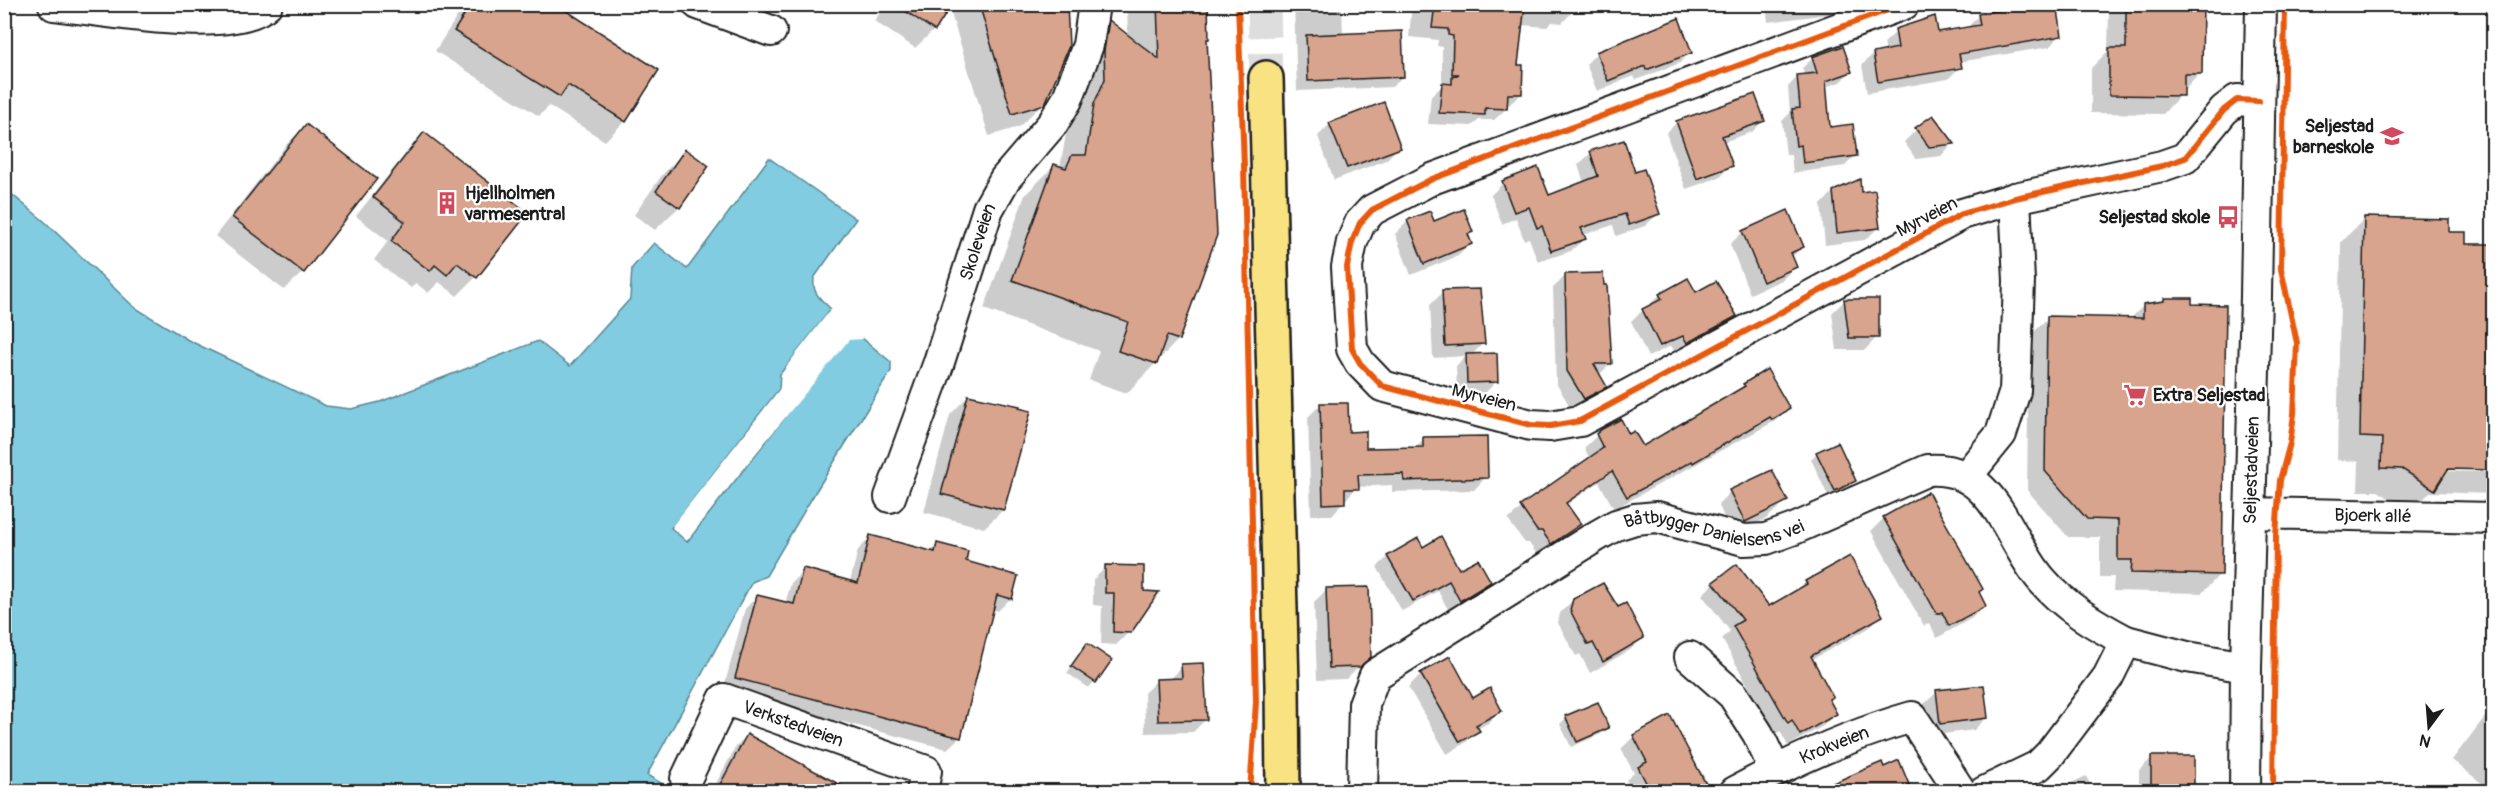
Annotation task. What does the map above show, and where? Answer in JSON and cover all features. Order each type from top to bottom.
[{"type":"highway","points":[[1266,78],[1283,792]]},
{"type":"street","points":[[54,5],[205,21],[240,18],[262,9],[267,4]]},
{"type":"street","points":[[698,4],[771,31]]},
{"type":"street","name":"Skoleveien","points":[[890,497],[941,354],[988,209],[1005,179],[1053,123],[1067,100],[1088,45],[1094,4]]},
{"type":"street","name":"Myrveien","points":[[1904,4],[1432,179],[1372,210],[1360,224],[1352,242],[1347,267],[1352,349],[1360,363],[1382,386],[1410,395],[1531,425],[1551,426],[1580,421],[1769,321],[1962,214],[2015,198],[2162,166],[2185,158],[2224,110],[2237,100],[2259,101]]},
{"type":"street","name":"Seljestadveien","points":[[2245,792],[2261,4]]},
{"type":"street","points":[[1966,477],[2001,434],[2015,392],[2019,281],[2015,198]]},
{"type":"street","name":"Båtbygger Danielsens vei","points":[[1362,792],[1364,704],[1375,675],[1616,525],[1635,519],[1657,517],[1744,540],[1767,539],[1794,530],[1928,470],[1951,471],[1966,477],[1984,490],[2040,577],[2068,607],[2126,641]]},
{"type":"street","name":"Bjoerk allé","points":[[2251,513],[2493,518]]},
{"type":"street","points":[[1984,792],[2038,766],[2050,754],[2108,677],[2126,641],[2187,657],[2246,667]]},
{"type":"street","points":[[1690,657],[1732,695],[1758,734],[1775,770],[1735,792]]},
{"type":"street","name":"Verkstedveien","points":[[686,779],[724,699],[926,771],[922,792]]},
{"type":"street","name":"Krokveien","points":[[1775,770],[1850,736],[1912,717],[1961,792]]},
{"type":"water","points":[[769,158],[856,219],[814,278],[816,292],[831,309],[780,374],[779,389],[671,528],[687,542],[847,338],[862,338],[891,362],[891,371],[766,576],[752,582],[647,775],[672,791],[5,791],[4,188],[44,221],[134,307],[188,340],[326,406],[351,409],[380,402],[538,341],[570,366],[630,299],[632,268],[654,243],[687,269]]},
{"type":"pier","points":[[831,309],[833,311],[785,372],[785,368]]},
{"type":"pier","points":[[847,335],[859,335],[863,339],[849,340],[687,537]]},
{"type":"pier","points":[[783,382],[782,391],[675,527],[683,534],[672,526]]},
{"type":"building","points":[[471,4],[556,4],[659,70],[626,122],[568,85],[560,97],[454,31]]},
{"type":"building","points":[[895,4],[952,4],[935,31]]},
{"type":"building","points":[[979,4],[1067,4],[1069,46],[1045,104],[1012,114]]},
{"type":"building","points":[[1157,4],[1208,4],[1209,39],[1207,39],[1217,235],[1179,340],[1167,336],[1157,364],[1118,351],[1128,322],[1012,280],[1054,164],[1066,168],[1072,155],[1086,155],[1094,104],[1105,79],[1104,51],[1109,20],[1159,59]]},
{"type":"building","points":[[1435,4],[1525,4],[1518,65],[1523,65],[1522,94],[1508,94],[1507,109],[1485,108],[1485,115],[1439,113],[1442,83],[1452,84],[1452,77],[1459,74],[1452,74],[1453,36],[1448,35],[1448,29],[1432,28]]},
{"type":"building","points":[[2035,4],[2057,4],[2062,36],[1959,54],[1962,68],[1878,82],[1873,53],[1898,48],[1895,29],[1935,16],[1938,32],[1980,25],[1978,14]]},
{"type":"building","points":[[2126,4],[2203,4],[2202,74],[2184,74],[2184,96],[2109,95],[2109,48],[2126,48]]},
{"type":"building","points":[[1679,18],[1692,53],[1646,70],[1645,66],[1608,81],[1596,52]]},
{"type":"building","points":[[1402,31],[1404,77],[1308,81],[1306,35]]},
{"type":"building","points":[[1843,46],[1852,72],[1826,81],[1830,127],[1853,124],[1857,156],[1803,163],[1801,145],[1796,146],[1792,109],[1800,108],[1797,75],[1817,73],[1812,57]]},
{"type":"building","points":[[1755,94],[1765,121],[1722,136],[1733,166],[1697,179],[1676,121]]},
{"type":"building","points":[[1384,102],[1401,148],[1347,168],[1329,123]]},
{"type":"building","points":[[1933,115],[1955,144],[1929,147],[1915,128]]},
{"type":"building","points":[[306,124],[377,179],[304,273],[232,217]]},
{"type":"building","points":[[424,132],[528,213],[477,278],[457,263],[447,275],[435,265],[430,271],[391,241],[405,222],[373,197]]},
{"type":"building","points":[[1624,140],[1635,172],[1644,169],[1660,214],[1629,225],[1625,214],[1581,228],[1586,239],[1551,251],[1542,226],[1537,228],[1529,207],[1514,212],[1502,181],[1538,167],[1549,195],[1598,176],[1590,151]]},
{"type":"building","points":[[685,149],[709,166],[680,208],[656,191]]},
{"type":"building","points":[[1860,179],[1861,192],[1875,190],[1880,228],[1837,233],[1833,191]]},
{"type":"building","points":[[1464,209],[1473,232],[1468,234],[1472,244],[1424,264],[1407,220],[1430,211],[1434,221]]},
{"type":"building","points":[[1788,210],[1804,247],[1791,253],[1797,267],[1763,282],[1742,231]]},
{"type":"building","points":[[2364,217],[2449,219],[2449,232],[2466,232],[2466,244],[2493,244],[2493,470],[2448,469],[2435,490],[2402,469],[2381,468],[2382,438],[2360,437]]},
{"type":"building","points":[[1603,273],[1604,285],[1607,285],[1612,364],[1594,364],[1607,387],[1584,399],[1567,371],[1565,274]]},
{"type":"building","points":[[1688,278],[1696,292],[1716,281],[1737,316],[1687,343],[1683,336],[1660,346],[1642,309],[1662,299],[1659,294]]},
{"type":"building","points":[[1480,289],[1485,344],[1445,346],[1442,290]]},
{"type":"building","name":"Extra Seljestad","points":[[2164,298],[2192,298],[2192,304],[2226,305],[2222,575],[2131,573],[2132,560],[2118,560],[2118,520],[2087,519],[2045,471],[2047,316],[2143,318],[2143,304],[2164,301]]},
{"type":"building","points":[[1844,299],[1879,299],[1879,338],[1849,338]]},
{"type":"building","points":[[1497,353],[1498,382],[1467,383],[1466,354]]},
{"type":"building","points":[[1767,369],[1790,409],[1772,420],[1770,417],[1693,463],[1692,461],[1627,497],[1612,471],[1566,503],[1581,524],[1551,544],[1542,531],[1537,531],[1520,506],[1603,448],[1596,434],[1602,429],[1621,419],[1629,434],[1634,431],[1643,446],[1745,386],[1743,384]]},
{"type":"building","points":[[968,395],[1020,406],[1019,408],[1031,411],[1004,510],[941,494]]},
{"type":"building","points":[[1320,403],[1348,403],[1349,432],[1366,431],[1366,448],[1423,447],[1423,437],[1487,436],[1488,478],[1404,481],[1403,474],[1358,475],[1359,489],[1345,489],[1345,503],[1323,504]]},
{"type":"building","points":[[1838,442],[1856,481],[1835,491],[1816,452]]},
{"type":"building","points":[[1772,470],[1788,501],[1745,522],[1729,490]]},
{"type":"building","points":[[1928,492],[1983,589],[1979,592],[1986,606],[1949,626],[1942,612],[1937,614],[1883,517]]},
{"type":"building","points":[[870,535],[935,552],[937,543],[968,551],[966,561],[1018,576],[1012,599],[997,595],[961,738],[735,678],[757,595],[794,604],[803,568],[858,583]]},
{"type":"building","points":[[1441,536],[1459,569],[1478,559],[1491,582],[1460,601],[1449,581],[1413,601],[1387,556],[1418,538],[1423,547]]},
{"type":"building","points":[[1850,556],[1883,616],[1811,656],[1833,697],[1829,699],[1837,714],[1800,735],[1792,720],[1788,723],[1733,626],[1743,620],[1713,582],[1737,564],[1769,606],[1807,584],[1805,581]]},
{"type":"building","points":[[1105,565],[1144,566],[1144,591],[1159,592],[1131,633],[1113,632],[1114,593],[1105,593]]},
{"type":"building","points":[[1603,583],[1618,607],[1626,603],[1644,638],[1603,662],[1593,643],[1588,645],[1570,610],[1573,599]]},
{"type":"building","points":[[1369,587],[1371,657],[1360,667],[1329,668],[1326,588]]},
{"type":"building","points":[[1087,643],[1112,660],[1096,683],[1071,666]]},
{"type":"building","points":[[1450,656],[1473,698],[1490,688],[1502,711],[1476,725],[1480,731],[1460,742],[1420,673]]},
{"type":"building","points":[[1204,663],[1207,720],[1158,721],[1156,679],[1182,678],[1181,664]]},
{"type":"building","points":[[1984,685],[1988,718],[1940,724],[1936,690]]},
{"type":"building","points":[[1598,702],[1609,728],[1577,742],[1565,716]]},
{"type":"building","points":[[1670,715],[1710,792],[1651,792],[1638,767],[1647,762],[1633,735]]},
{"type":"building","points":[[747,734],[853,792],[716,792]]},
{"type":"building","points":[[2151,756],[2194,756],[2194,792],[2151,792]]},
{"type":"building","points":[[1899,760],[1912,792],[1812,792],[1882,762],[1884,767]]},
{"type":"tunnel","points":[[1264,4],[1266,78]]},
{"type":"cycle path","points":[[1238,4],[1244,166],[1256,702],[1250,792]]},
{"type":"cycle path","points":[[1904,4],[1432,179],[1372,210],[1360,223],[1352,242],[1347,267],[1352,349],[1360,363],[1382,386],[1531,425],[1550,426],[1580,421],[1962,214],[2015,198],[2162,166],[2185,158],[2224,110],[2237,100],[2259,101]]},
{"type":"cycle path","points":[[2273,792],[2276,535],[2280,480],[2290,443],[2294,414],[2297,343],[2281,269],[2285,4]]},
{"type":"place","name":"Seljestad barneskole","points":[[2392,136]]},
{"type":"place","name":"Hjellholmen varmesentral","points":[[447,203]]},
{"type":"place","name":"Seljestad skole","points":[[2228,217]]},
{"type":"place","name":"Extra Seljestad","points":[[2135,395]]}]
